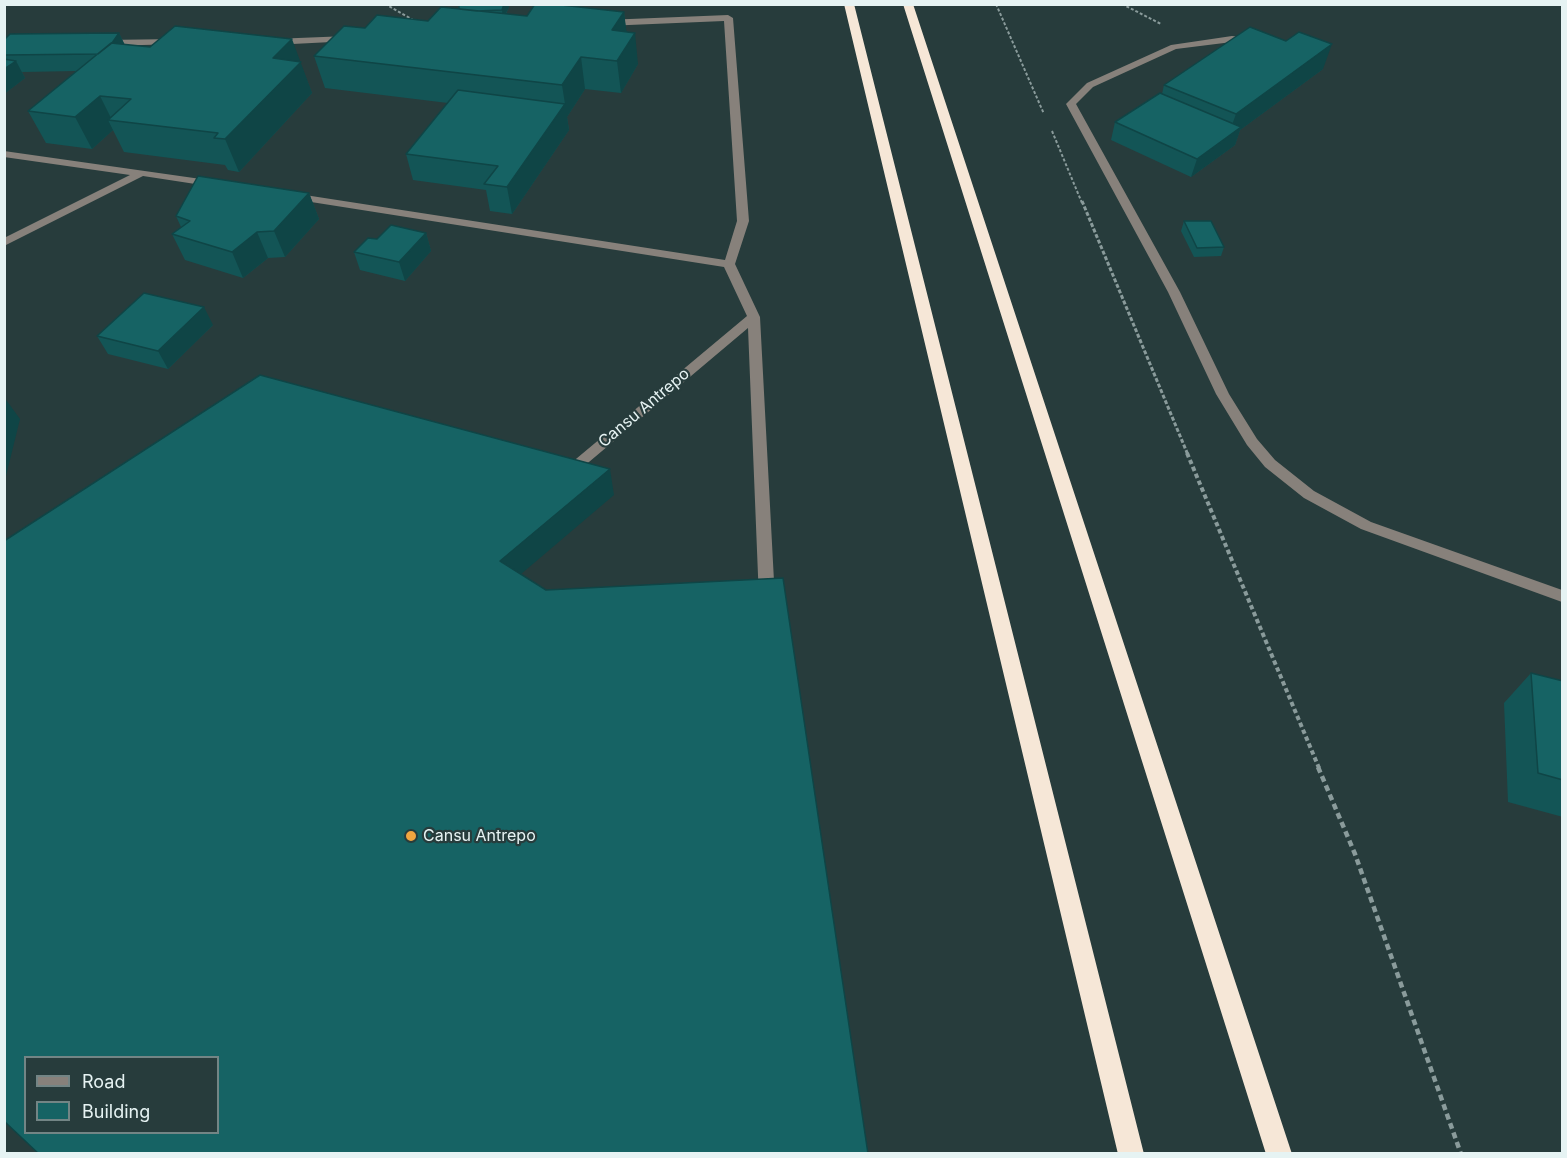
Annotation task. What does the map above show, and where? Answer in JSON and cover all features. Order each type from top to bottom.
[{"type":"highway","points":[[849,4],[1015,689],[1131,1154]]},
{"type":"highway","points":[[908,4],[1279,1154]]},
{"type":"lane","points":[[598,24],[728,18],[743,221],[729,264],[754,317],[767,616]]},
{"type":"lane","points":[[267,42],[314,42],[359,38]]},
{"type":"lane","points":[[1266,43],[1232,39],[1174,47],[1090,85],[1071,105],[1174,292],[1235,421],[1269,463],[1316,500],[1344,516],[1397,539],[1563,596]]},
{"type":"lane","points":[[93,43],[186,42]]},
{"type":"lane","points":[[4,154],[223,186]]},
{"type":"lane","points":[[4,243],[141,173]]},
{"type":"lane","points":[[282,195],[729,264]]},
{"type":"lane","name":"Cansu Antrepo","points":[[552,484],[754,317]]},
{"type":"path","points":[[385,4],[418,22]]},
{"type":"path","points":[[996,4],[1355,854],[1461,1154]]},
{"type":"building","points":[[459,4],[504,4],[502,10],[477,11],[459,9]]},
{"type":"building","points":[[535,4],[624,12],[612,30],[635,33],[617,61],[581,57],[562,85],[314,56],[344,26],[365,28],[377,15],[428,21],[441,7],[527,16]]},
{"type":"building","points":[[175,26],[292,39],[273,58],[301,62],[225,139],[214,138],[218,133],[108,120],[131,99],[100,96],[75,117],[28,111],[111,43],[150,47]]},
{"type":"building","points":[[1250,27],[1286,41],[1299,32],[1332,44],[1236,114],[1164,85]]},
{"type":"building","points":[[119,33],[112,43],[98,54],[4,55],[4,40],[10,34]]},
{"type":"building","points":[[4,59],[16,61],[4,69]]},
{"type":"building","points":[[458,90],[565,104],[507,187],[484,184],[498,166],[406,154]]},
{"type":"building","points":[[1160,93],[1241,127],[1197,159],[1115,122]]},
{"type":"building","points":[[198,176],[309,193],[274,231],[257,232],[232,252],[172,234],[190,221],[176,216]]},
{"type":"building","points":[[1184,221],[1211,221],[1224,247],[1197,248]]},
{"type":"building","points":[[391,225],[426,233],[399,262],[354,252],[368,238],[377,239]]},
{"type":"building","points":[[144,293],[204,307],[158,351],[97,336]]},
{"type":"building","name":"Cansu Antrepo","points":[[260,375],[610,469],[500,561],[546,590],[783,578],[868,1154],[39,1154],[4,1121],[4,541]]},
{"type":"building","points":[[1531,673],[1563,681],[1563,780],[1538,773]]},
{"type":"place","name":"Cansu Antrepo","points":[[411,836]]}]
